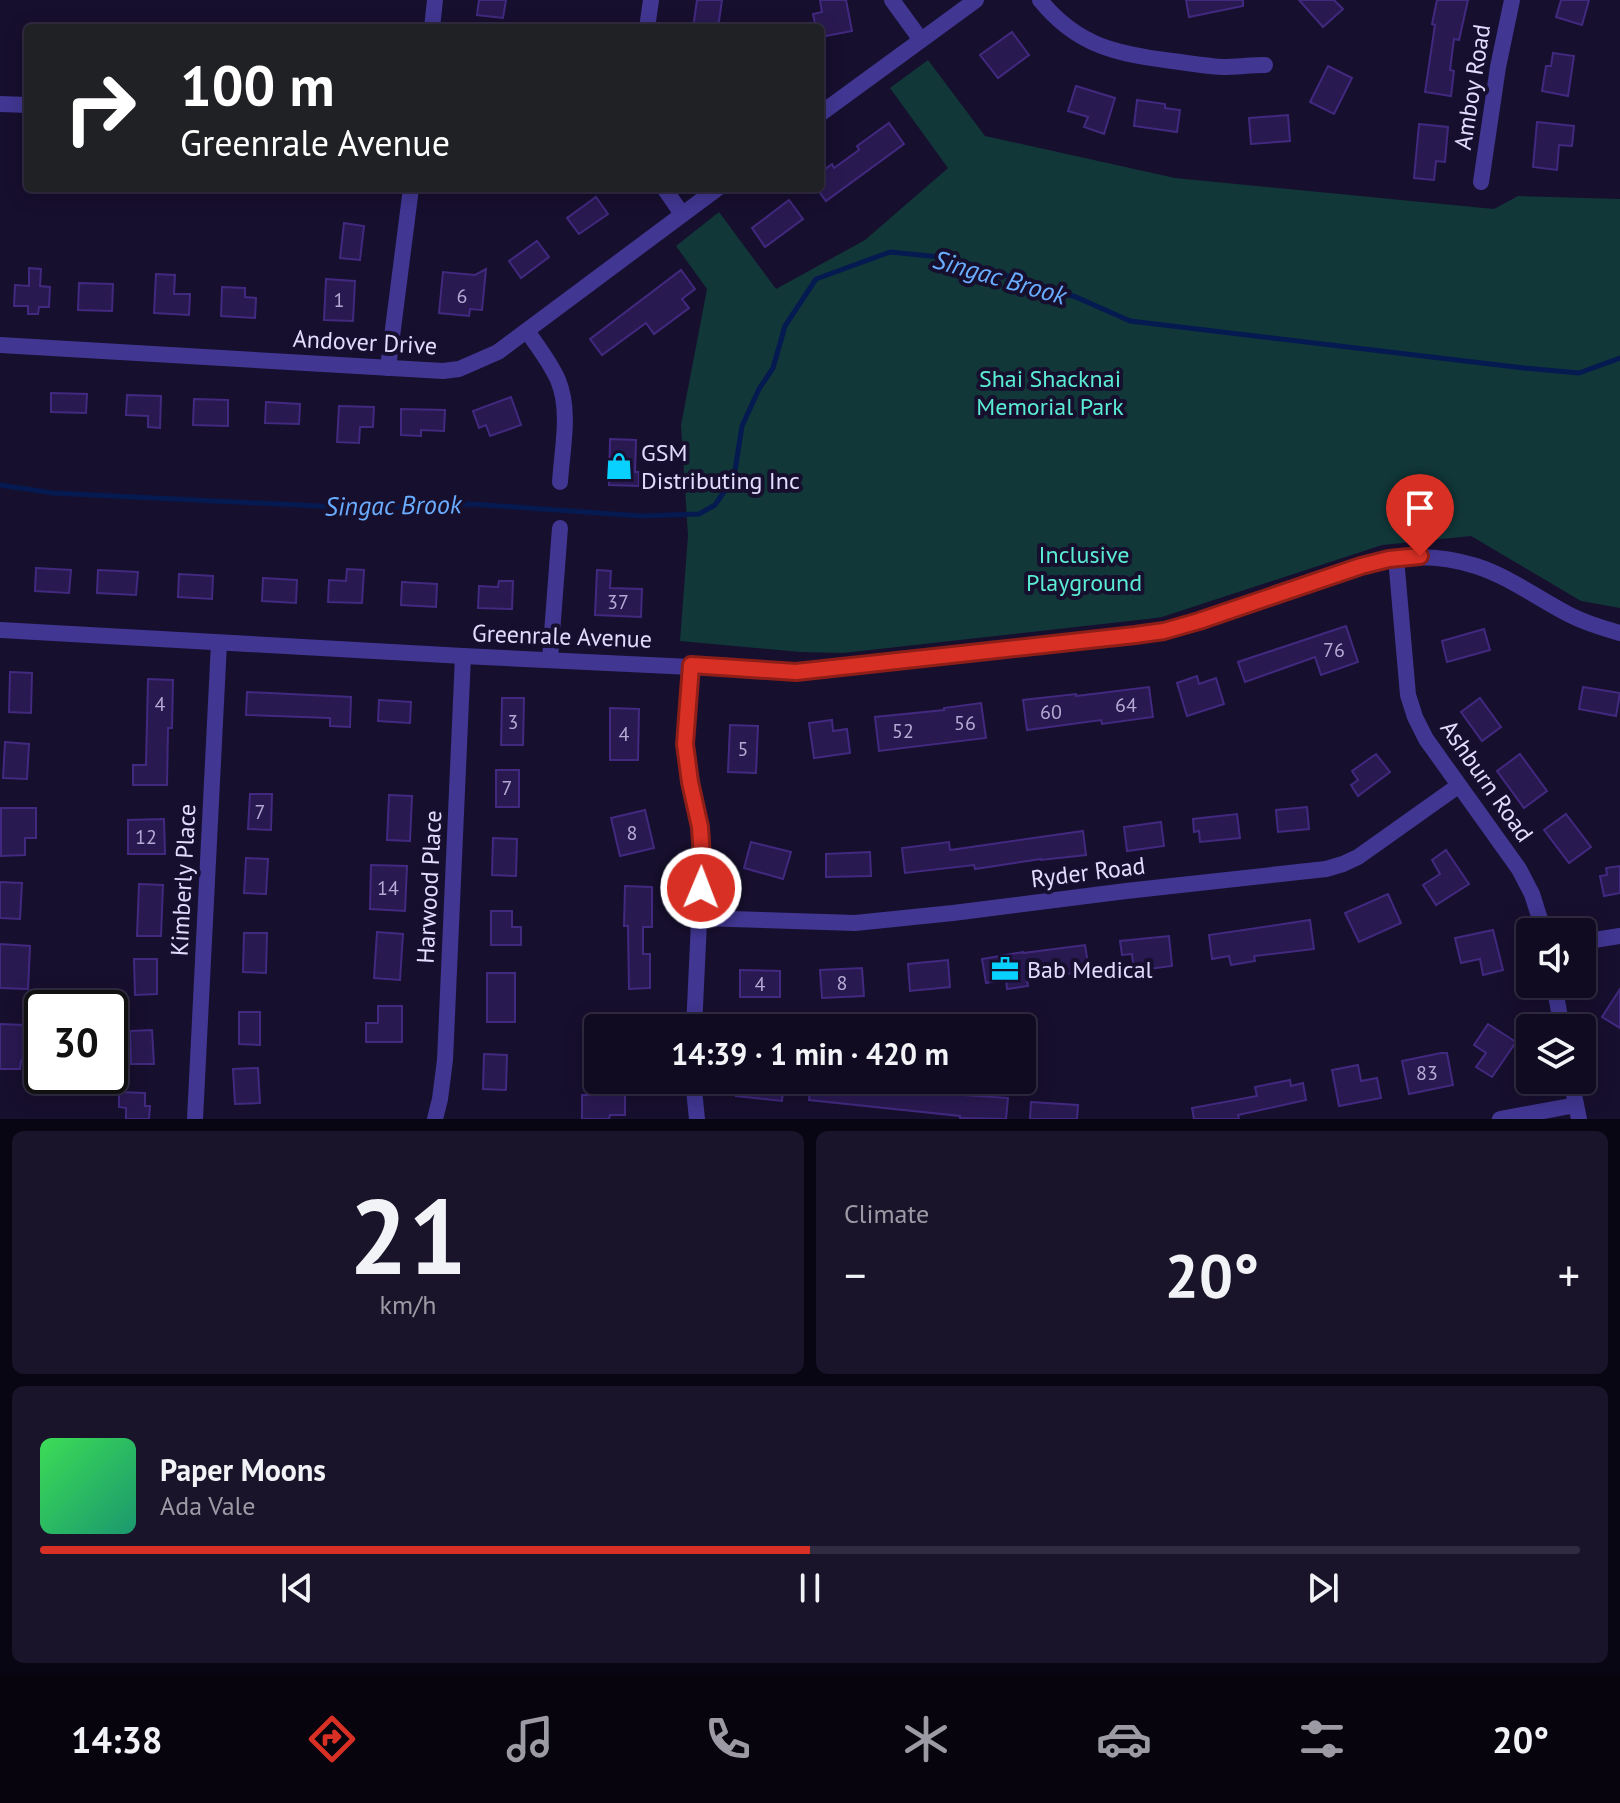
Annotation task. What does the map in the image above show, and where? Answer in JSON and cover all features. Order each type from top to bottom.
[{"type":"street","points":[[432,24],[435,0]]},
{"type":"street","points":[[648,24],[651,0]]},
{"type":"street","points":[[892,0],[921,40]]},
{"type":"street","points":[[824,111],[976,0]]},
{"type":"street","points":[[1040,0],[1070,30],[1112,51],[1136,57],[1221,67],[1265,65]]},
{"type":"street","name":"Amboy Road","points":[[1481,182],[1498,67],[1512,0]]},
{"type":"street","points":[[0,104],[24,105]]},
{"type":"street","points":[[388,368],[410,192]]},
{"type":"street","points":[[667,192],[682,214]]},
{"type":"street","name":"Andover Drive","points":[[0,345],[443,371],[459,369],[498,352],[712,192]]},
{"type":"street","points":[[527,331],[550,363],[562,395],[565,414],[560,482]]},
{"type":"street","points":[[550,659],[560,528]]},
{"type":"street","name":"Greenrale Avenue","points":[[0,630],[796,672],[1149,633],[1199,621],[1361,566],[1420,556],[1452,559],[1479,567],[1510,580],[1569,615],[1620,633]]},
{"type":"street","name":"Ashburn Road","points":[[1396,558],[1408,695],[1415,717],[1458,786],[1519,869],[1540,918]]},
{"type":"street","name":"Kimberly Place","points":[[195,1119],[219,643]]},
{"type":"street","name":"Harwood Place","points":[[435,1119],[445,1060],[463,656]]},
{"type":"street","points":[[691,665],[685,744],[700,827],[702,858],[695,1014]]},
{"type":"street","name":"Ryder Road","points":[[699,918],[855,923],[1326,869],[1358,857],[1458,786]]},
{"type":"street","points":[[1596,940],[1620,936]]},
{"type":"street","points":[[694,1094],[697,1119]]},
{"type":"street","points":[[1500,1119],[1577,1112]]},
{"type":"green space","name":"Shai Shacknai Memorial Park","points":[[928,60],[985,136],[1175,178],[1494,209],[1518,196],[1620,199],[1620,608],[1581,601],[1471,536],[1382,545],[1162,617],[1147,619],[843,653],[680,641],[688,536],[681,425],[707,289],[676,246],[719,212],[776,289],[865,240],[948,168],[890,88]]},
{"type":"building","points":[[479,0],[506,0],[503,18],[477,15]]},
{"type":"building","points":[[697,0],[722,0],[719,24],[694,24]]},
{"type":"building","points":[[820,0],[846,0],[852,31],[824,36],[824,24],[815,24],[813,14],[822,12]]},
{"type":"building","points":[[1186,0],[1243,0],[1243,6],[1189,17]]},
{"type":"building","points":[[1299,0],[1334,0],[1343,9],[1323,27]]},
{"type":"building","points":[[1437,0],[1468,0],[1459,40],[1454,39],[1451,96],[1425,92]]},
{"type":"building","points":[[1561,0],[1589,0],[1582,25],[1556,17]]},
{"type":"building","points":[[1012,32],[1029,55],[998,78],[980,55]]},
{"type":"building","points":[[1553,53],[1574,56],[1568,96],[1542,91],[1546,66],[1551,66]]},
{"type":"building","points":[[1328,66],[1352,78],[1334,114],[1310,102]]},
{"type":"building","points":[[1076,86],[1115,98],[1104,134],[1084,127],[1088,117],[1068,111]]},
{"type":"building","points":[[1137,100],[1165,104],[1165,108],[1180,110],[1177,132],[1134,126]]},
{"type":"building","points":[[1288,115],[1290,141],[1251,144],[1249,118]]},
{"type":"building","points":[[1537,122],[1574,126],[1572,146],[1559,145],[1557,170],[1533,167]]},
{"type":"building","points":[[889,123],[904,144],[826,201],[820,193],[824,192],[824,170],[832,164],[834,168],[859,150],[857,146]]},
{"type":"building","points":[[1419,124],[1448,127],[1445,162],[1436,161],[1434,180],[1414,178]]},
{"type":"building","points":[[596,197],[608,214],[579,234],[567,218]]},
{"type":"building","points":[[789,200],[803,219],[765,247],[752,228]]},
{"type":"building","points":[[344,223],[364,226],[360,260],[340,258]]},
{"type":"building","points":[[537,241],[549,257],[521,278],[509,261]]},
{"type":"building","points":[[29,268],[41,269],[40,286],[50,287],[49,307],[39,307],[38,314],[28,314],[28,306],[14,306],[15,285],[29,286]]},
{"type":"building","points":[[486,269],[482,310],[470,309],[469,316],[439,313],[443,272],[475,275]]},
{"type":"building","points":[[681,270],[695,289],[682,299],[689,308],[654,334],[646,323],[602,355],[590,339]]},
{"type":"building","points":[[156,274],[175,275],[174,294],[190,294],[189,315],[154,313]]},
{"type":"building","points":[[326,279],[355,281],[353,321],[324,320]]},
{"type":"building","points":[[79,283],[113,284],[112,311],[78,310]]},
{"type":"building","points":[[222,287],[245,288],[245,297],[256,298],[255,318],[221,316]]},
{"type":"building","points":[[51,393],[87,394],[86,413],[51,412]]},
{"type":"building","points":[[127,395],[161,396],[160,428],[148,427],[148,416],[126,415]]},
{"type":"building","points":[[511,397],[521,425],[490,436],[486,425],[479,428],[473,411]]},
{"type":"building","points":[[194,399],[228,400],[228,426],[193,425]]},
{"type":"building","points":[[266,402],[300,404],[299,424],[265,423]]},
{"type":"building","points":[[339,406],[374,407],[373,427],[360,427],[359,443],[337,442]]},
{"type":"building","points":[[401,409],[445,410],[444,431],[421,430],[421,436],[401,435]]},
{"type":"building","name":"GSM Distributing Inc","points":[[610,439],[636,440],[635,472],[639,472],[639,486],[609,485]]},
{"type":"building","points":[[36,568],[71,570],[69,593],[35,591]]},
{"type":"building","points":[[347,569],[364,570],[362,603],[328,602],[329,580],[346,581]]},
{"type":"building","points":[[98,570],[138,572],[136,595],[97,593]]},
{"type":"building","points":[[597,570],[611,571],[610,588],[642,589],[641,617],[595,615]]},
{"type":"building","points":[[179,574],[213,576],[212,599],[178,597]]},
{"type":"building","points":[[263,578],[297,580],[296,603],[262,601]]},
{"type":"building","points":[[499,581],[513,581],[512,609],[478,608],[479,586],[498,587]]},
{"type":"building","points":[[402,582],[437,584],[436,607],[401,605]]},
{"type":"building","points":[[1346,626],[1358,662],[1321,675],[1315,657],[1245,682],[1238,662]]},
{"type":"building","points":[[1484,629],[1490,650],[1447,662],[1442,641]]},
{"type":"building","points":[[10,672],[32,673],[31,713],[9,712]]},
{"type":"building","points":[[1197,676],[1199,684],[1216,678],[1224,704],[1187,716],[1177,683]]},
{"type":"building","points":[[148,679],[173,680],[167,785],[133,785],[133,765],[146,765]]},
{"type":"building","points":[[1149,687],[1153,717],[1027,730],[1023,700]]},
{"type":"building","points":[[1583,687],[1620,693],[1616,716],[1579,709]]},
{"type":"building","points":[[247,692],[351,697],[350,727],[330,726],[330,718],[246,715]]},
{"type":"building","points":[[502,698],[524,698],[523,745],[501,745]]},
{"type":"building","points":[[1480,698],[1501,727],[1482,741],[1461,712]]},
{"type":"building","points":[[379,700],[411,702],[410,723],[378,721]]},
{"type":"building","points":[[981,703],[986,738],[879,751],[875,717]]},
{"type":"building","points":[[610,708],[639,709],[638,760],[610,760]]},
{"type":"building","points":[[832,720],[833,731],[847,729],[850,753],[814,758],[809,723]]},
{"type":"building","points":[[730,725],[758,726],[756,773],[728,772]]},
{"type":"building","points":[[5,742],[29,744],[27,779],[3,778]]},
{"type":"building","points":[[1376,754],[1390,772],[1358,796],[1351,785],[1358,780],[1352,771]]},
{"type":"building","points":[[1520,754],[1547,791],[1524,808],[1497,771]]},
{"type":"building","points":[[496,770],[519,770],[519,807],[496,807]]},
{"type":"building","points":[[250,794],[272,794],[271,830],[248,829]]},
{"type":"building","points":[[389,795],[412,796],[410,841],[387,840]]},
{"type":"building","points":[[1307,807],[1309,829],[1278,832],[1276,810]]},
{"type":"building","points":[[1,808],[36,808],[36,838],[25,838],[25,855],[1,856]]},
{"type":"building","points":[[645,810],[654,848],[620,856],[611,818]]},
{"type":"building","points":[[1237,814],[1240,838],[1200,842],[1199,831],[1194,832],[1193,819]]},
{"type":"building","points":[[1566,814],[1591,847],[1569,863],[1544,830]]},
{"type":"building","points":[[164,819],[165,854],[128,854],[128,820]]},
{"type":"building","points":[[1161,822],[1164,846],[1127,851],[1124,827]]},
{"type":"building","points":[[1083,831],[1086,855],[975,869],[974,865],[905,873],[902,848],[949,842],[950,850]]},
{"type":"building","points":[[493,838],[517,839],[516,876],[492,875]]},
{"type":"building","points":[[751,842],[791,852],[783,879],[744,868]]},
{"type":"building","points":[[1446,850],[1469,884],[1436,905],[1423,885],[1440,874],[1432,860]]},
{"type":"building","points":[[870,852],[871,876],[826,877],[826,854]]},
{"type":"building","points":[[246,858],[268,859],[266,894],[244,893]]},
{"type":"building","points":[[371,865],[407,866],[405,911],[370,909]]},
{"type":"building","points":[[1620,866],[1620,893],[1604,896],[1600,876],[1607,875],[1606,868]]},
{"type":"building","points":[[0,882],[22,883],[20,919],[0,918]]},
{"type":"building","points":[[139,884],[163,885],[161,936],[137,936]]},
{"type":"building","points":[[625,886],[652,887],[652,927],[643,927],[643,954],[650,954],[650,988],[629,989],[628,926],[624,926]]},
{"type":"building","points":[[1388,894],[1401,923],[1359,942],[1345,913]]},
{"type":"building","points":[[491,911],[512,911],[512,927],[521,927],[521,945],[491,945]]},
{"type":"building","points":[[1310,920],[1314,949],[1254,956],[1255,961],[1231,965],[1229,956],[1212,959],[1209,935]]},
{"type":"building","points":[[1493,930],[1503,970],[1483,975],[1480,959],[1461,963],[1455,938]]},
{"type":"building","points":[[377,932],[403,934],[400,980],[374,978]]},
{"type":"building","points":[[244,933],[267,933],[266,973],[243,972]]},
{"type":"building","points":[[1169,936],[1172,966],[1134,971],[1132,954],[1122,955],[1120,941]]},
{"type":"building","points":[[0,944],[30,946],[28,989],[0,988]]},
{"type":"building","points":[[1085,945],[1089,971],[1027,979],[1028,986],[1007,989],[1006,979],[986,983],[982,959]]},
{"type":"building","points":[[134,959],[157,959],[157,994],[135,995]]},
{"type":"building","points":[[948,960],[950,987],[910,991],[908,964]]},
{"type":"building","points":[[862,968],[864,996],[822,998],[820,970]]},
{"type":"building","points":[[740,970],[780,971],[780,997],[740,997]]},
{"type":"building","points":[[487,973],[515,973],[515,1022],[487,1022]]},
{"type":"building","points":[[1620,989],[1620,1028],[1602,1017]]},
{"type":"building","points":[[378,1006],[402,1006],[402,1042],[366,1042],[366,1023],[378,1023]]},
{"type":"building","points":[[239,1012],[260,1012],[260,1045],[239,1044]]},
{"type":"building","points":[[0,1024],[24,1025],[24,1059],[20,1069],[0,1069]]},
{"type":"building","points":[[1488,1024],[1516,1042],[1492,1077],[1476,1067],[1486,1053],[1474,1045]]},
{"type":"building","points":[[152,1030],[154,1064],[131,1064],[130,1031]]},
{"type":"building","points":[[1447,1053],[1453,1085],[1409,1094],[1402,1061]]},
{"type":"building","points":[[484,1054],[507,1055],[506,1090],[483,1089]]},
{"type":"building","points":[[1358,1065],[1361,1081],[1377,1078],[1381,1098],[1339,1106],[1332,1070]]},
{"type":"building","points":[[258,1068],[260,1103],[235,1104],[233,1069]]},
{"type":"building","points":[[1290,1080],[1291,1086],[1303,1083],[1306,1100],[1238,1115],[1239,1119],[1194,1119],[1192,1108],[1257,1096],[1255,1087]]},
{"type":"building","points":[[145,1093],[145,1106],[150,1106],[149,1119],[126,1119],[126,1108],[119,1107],[119,1094]]},
{"type":"building","points":[[736,1094],[783,1094],[782,1101]]},
{"type":"building","points":[[810,1094],[948,1094],[1008,1098],[1006,1119],[960,1118],[809,1100]]},
{"type":"building","points":[[582,1095],[625,1095],[625,1115],[610,1115],[609,1119],[582,1119]]},
{"type":"building","points":[[1031,1102],[1078,1105],[1077,1119],[1030,1119]]},
{"type":"waterway","name":"Singac Brook","points":[[0,485],[53,493],[361,508],[472,504],[641,516],[699,514],[715,505],[734,477],[742,426],[759,389],[773,368],[785,326],[816,279],[890,252],[950,258],[1076,297],[1130,321],[1579,373],[1620,358]]},
{"type":"place","name":"GSM Distributing Inc","points":[[619,466]]},
{"type":"place","name":"Bab Medical","points":[[1005,969]]},
{"type":"route","points":[[701,888],[700,827],[685,744],[691,665],[796,672],[1164,631],[1361,566],[1420,556]]},
{"type":"park label","name":"Inclusive Playground","points":[[1084,568]]}]
